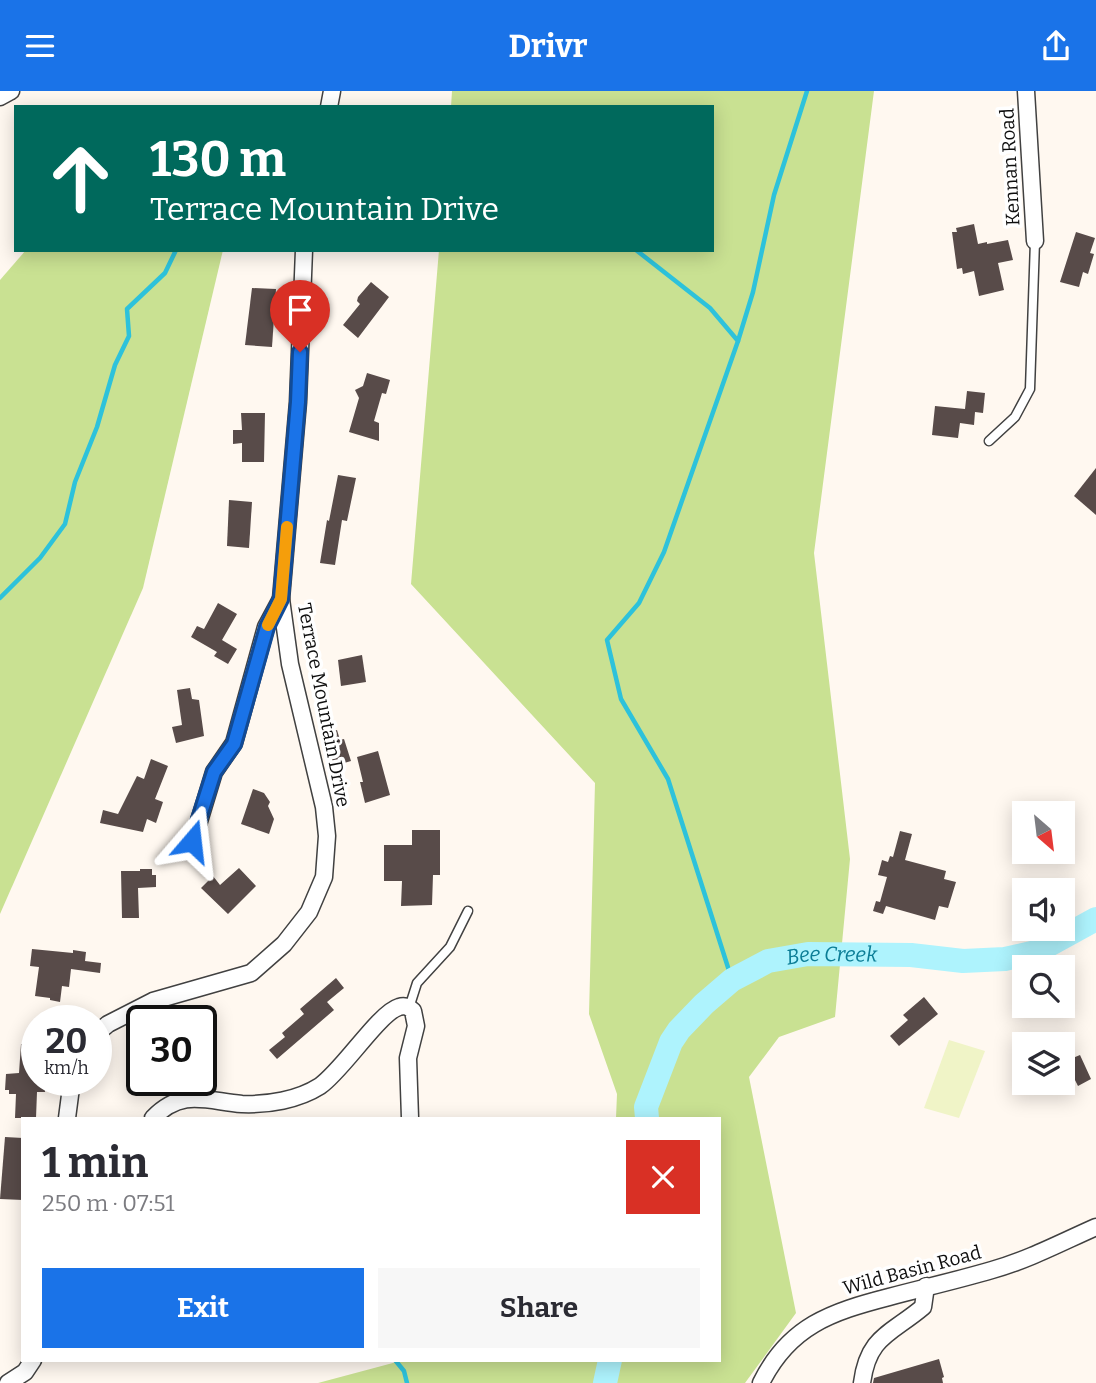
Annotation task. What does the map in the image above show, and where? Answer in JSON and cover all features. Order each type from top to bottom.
[{"type":"street","points":[[0,97],[11,91]]},
{"type":"street","name":"Kennan Road","points":[[1026,91],[1035,241]]},
{"type":"street","name":"Terrace Mountain Drive","points":[[112,1022],[153,1001],[251,973],[284,944],[309,912],[324,877],[324,807],[290,664],[281,599],[298,402],[304,252]]},
{"type":"street","points":[[192,841],[214,772],[234,744],[267,627],[281,599]]},
{"type":"street","points":[[154,1117],[170,1104],[185,1099],[202,1098],[244,1104],[290,1099],[318,1086],[341,1068],[388,1013],[400,1006],[409,1007],[413,1011],[416,1027],[408,1058],[410,1117]]},
{"type":"street","points":[[67,1117],[70,1096]]},
{"type":"street","name":"Wild Basin Road","points":[[761,1383],[768,1368],[790,1342],[820,1320],[847,1307],[993,1270],[1096,1227]]},
{"type":"street","points":[[862,1383],[864,1367],[878,1340],[923,1307],[926,1286]]},
{"type":"street","points":[[8,1383],[25,1372],[32,1362]]},
{"type":"lane","points":[[989,441],[1015,417],[1030,389],[1035,241]]},
{"type":"lane","points":[[409,1007],[417,983],[450,947],[468,911]]},
{"type":"green space","points":[[452,91],[874,91],[814,553],[850,859],[835,1017],[779,1037],[749,1077],[796,1313],[745,1383],[318,1383],[397,1362],[721,1362],[721,1117],[616,1117],[617,1094],[589,1014],[595,783],[411,584],[439,252],[714,252],[714,105],[451,105]]},
{"type":"green space","points":[[24,252],[223,252],[143,588],[0,914],[0,280]]},
{"type":"green space","points":[[949,1040],[985,1051],[959,1118],[924,1108]]},
{"type":"building","points":[[974,224],[978,244],[1008,240],[1013,260],[998,263],[1004,290],[979,296],[974,271],[963,274],[962,268],[957,269],[952,232],[957,232],[956,228]]},
{"type":"building","points":[[1076,232],[1095,238],[1088,274],[1083,272],[1079,287],[1060,282]]},
{"type":"building","points":[[371,282],[389,297],[358,338],[343,325],[360,304],[358,297]]},
{"type":"building","points":[[252,288],[276,289],[272,347],[245,345]]},
{"type":"building","points":[[367,373],[390,380],[386,394],[382,393],[374,421],[379,423],[379,441],[349,432],[359,398],[355,390],[363,386]]},
{"type":"building","points":[[967,391],[985,393],[983,413],[975,412],[974,425],[960,423],[958,438],[932,435],[935,406],[965,409]]},
{"type":"building","points":[[241,413],[265,413],[264,462],[242,462],[242,443],[233,444],[233,430],[242,430]]},
{"type":"building","points":[[1096,468],[1096,515],[1074,496]]},
{"type":"building","points":[[338,475],[356,478],[347,521],[342,520],[335,565],[320,563]]},
{"type":"building","points":[[229,500],[252,502],[249,548],[227,546]]},
{"type":"building","points":[[218,603],[237,614],[222,640],[237,649],[228,664],[214,656],[217,652],[191,637],[197,626],[204,629]]},
{"type":"building","points":[[362,655],[366,682],[341,686],[338,660]]},
{"type":"building","points":[[190,688],[192,699],[199,700],[204,736],[176,743],[172,727],[182,725],[177,690]]},
{"type":"building","points":[[337,730],[340,740],[344,739],[351,761],[334,766],[325,734]]},
{"type":"building","points":[[378,751],[390,795],[365,803],[357,757]]},
{"type":"building","points":[[151,759],[168,766],[155,799],[163,802],[156,823],[147,819],[143,832],[100,823],[103,810],[118,814],[137,776],[144,779]]},
{"type":"building","points":[[253,789],[264,793],[270,802],[268,806],[274,819],[269,834],[241,824]]},
{"type":"building","points":[[412,830],[440,830],[440,875],[433,875],[432,905],[401,906],[402,881],[384,881],[384,845],[412,845]]},
{"type":"building","points":[[900,831],[912,834],[905,860],[946,871],[944,879],[956,882],[948,908],[939,906],[935,920],[886,906],[883,914],[873,911],[876,901],[880,902],[887,877],[878,875],[882,860],[888,862],[890,856],[893,857]]},
{"type":"building","points":[[239,868],[256,886],[228,914],[201,888],[213,876],[220,885]]},
{"type":"building","points":[[152,869],[152,875],[156,875],[156,887],[138,888],[139,918],[122,918],[121,871]]},
{"type":"building","points":[[32,949],[86,952],[85,961],[101,963],[100,973],[71,969],[69,987],[62,986],[60,1002],[35,996],[39,967],[30,966]]},
{"type":"building","points":[[336,978],[344,988],[327,1002],[334,1010],[277,1059],[269,1050],[285,1037],[282,1033],[304,1014],[300,1009]]},
{"type":"building","points":[[924,997],[938,1014],[899,1046],[890,1036],[908,1020],[903,1015]]},
{"type":"building","points":[[21,1044],[21,1096],[37,1096],[36,1117],[15,1118],[16,1094],[9,1094],[9,1090],[5,1090],[6,1074],[19,1073]]},
{"type":"building","points":[[1080,1055],[1091,1079],[1078,1086],[1075,1080],[1075,1057]]},
{"type":"building","points":[[5,1137],[21,1138],[21,1200],[0,1199]]},
{"type":"building","points":[[939,1359],[943,1383],[873,1383],[874,1378]]},
{"type":"waterway","points":[[738,341],[753,292],[774,195],[807,91]]},
{"type":"waterway","points":[[0,598],[40,558],[65,524],[75,482],[97,427],[115,365],[129,336],[127,309],[165,273],[175,252]]},
{"type":"waterway","points":[[639,252],[710,308],[738,341],[664,552],[639,603],[607,640],[621,699],[668,779],[732,980]]},
{"type":"waterway","name":"Bee Creek","points":[[647,1117],[646,1107],[671,1042],[679,1030],[732,980],[768,961],[808,954],[911,955],[963,961],[1005,959],[1036,952],[1096,919]]},
{"type":"waterway","points":[[397,1362],[404,1371],[407,1383]]},
{"type":"waterway","name":"Bee Creek","points":[[605,1383],[610,1362]]},
{"type":"slow traffic","points":[[268,625],[281,599],[287,527]]},
{"type":"route","points":[[192,841],[214,772],[234,744],[267,627],[281,599],[300,352]]}]
